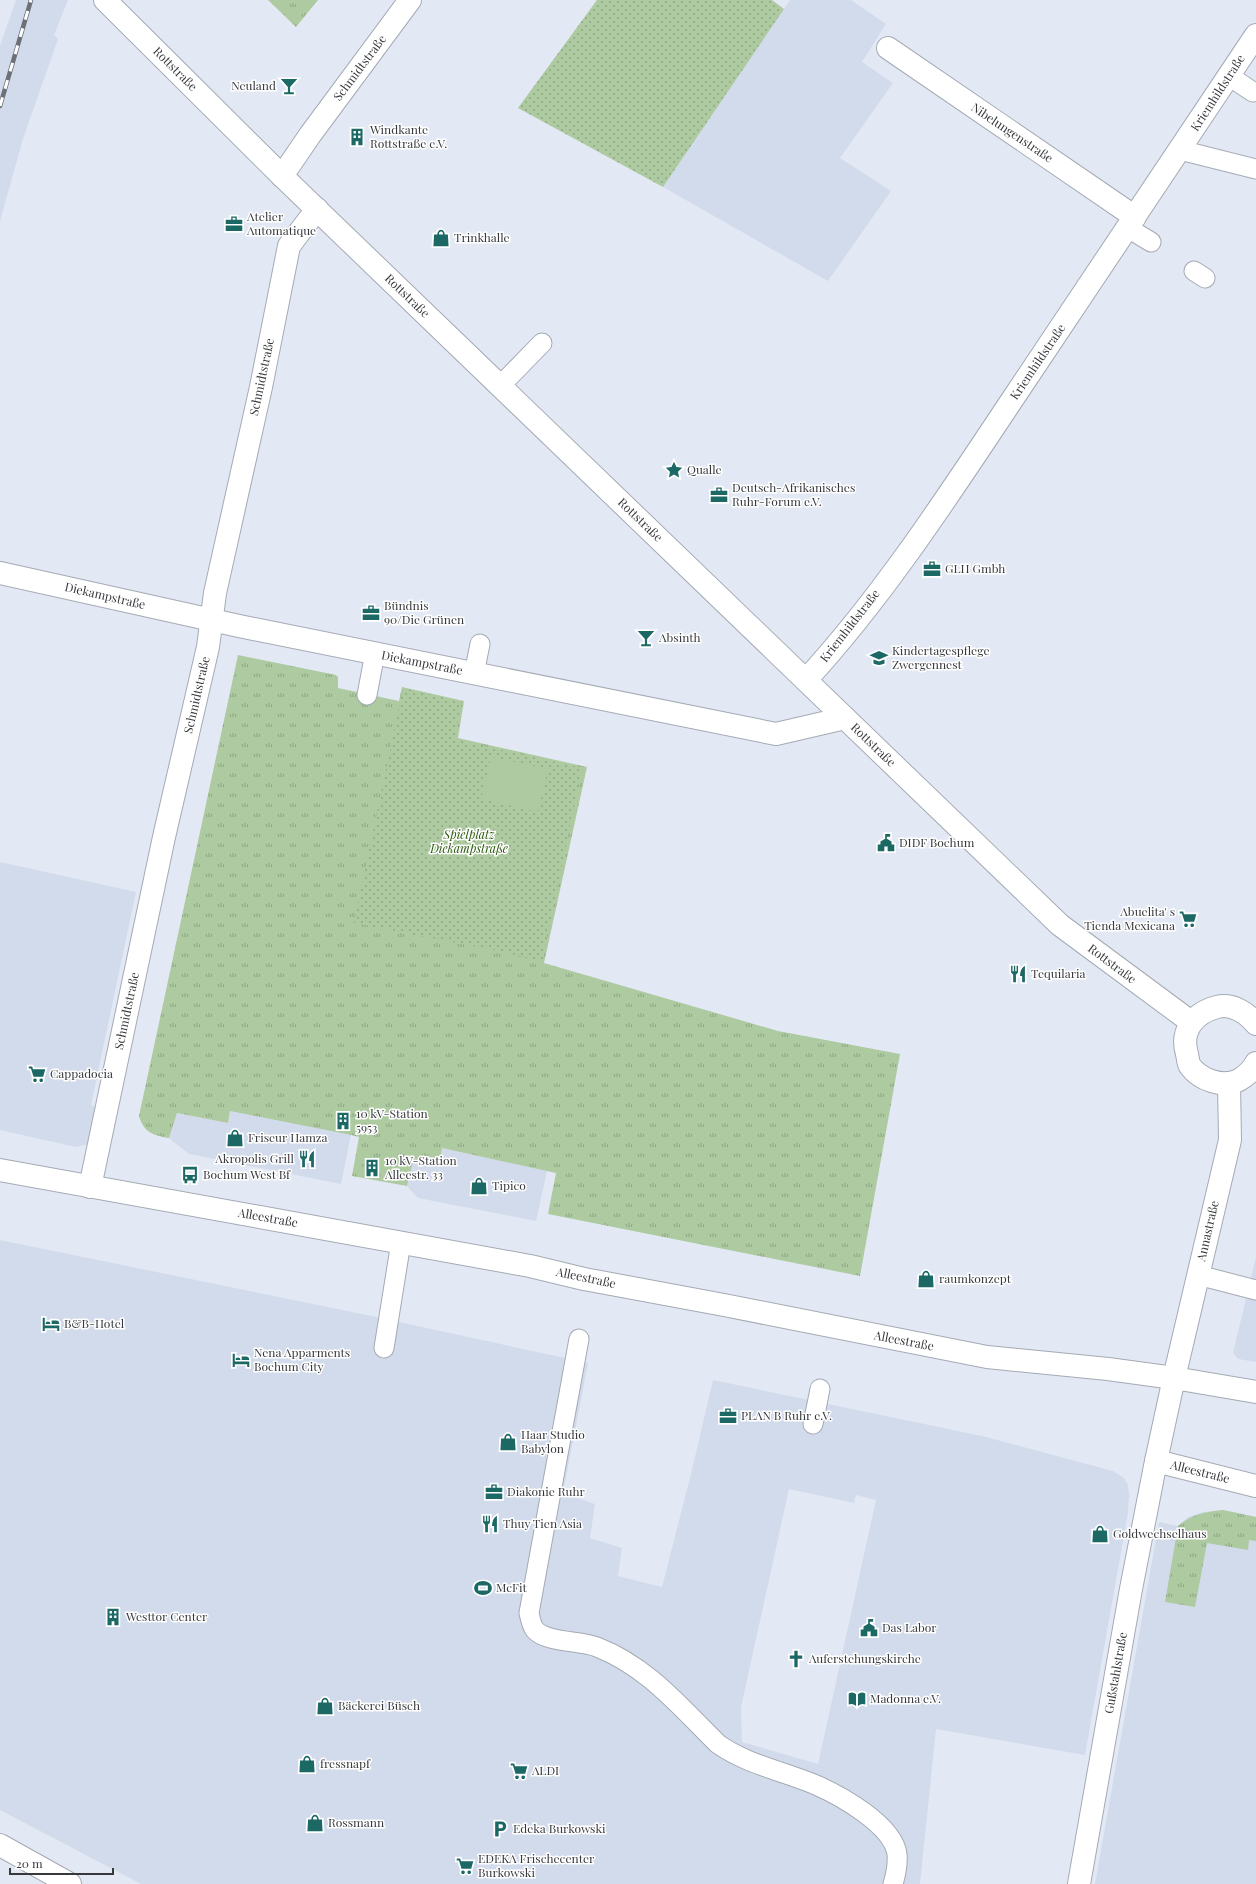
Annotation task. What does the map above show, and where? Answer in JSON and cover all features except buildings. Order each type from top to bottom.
[{"type":"street","name":"Rottstraße","points":[[105,0],[282,176],[1060,925],[1191,1022]]},
{"type":"street","name":"Schmidtstraße","points":[[282,176],[310,135],[410,0]]},
{"type":"street","name":"Kriemhildstraße","points":[[806,680],[840,643],[911,546],[1132,223],[1256,35]]},
{"type":"street","name":"Nibelungenstraße","points":[[888,48],[1132,223]]},
{"type":"street","name":"Schmidtstraße","points":[[90,1187],[164,836],[208,647],[215,593],[289,246],[317,209]]},
{"type":"street","name":"Diekampstraße","points":[[0,573],[211,620],[776,734],[845,718]]},
{"type":"street","points":[[1255,1016],[1241,1010],[1221,1006],[1205,1010],[1191,1022],[1186,1034],[1184,1046],[1190,1065],[1201,1076],[1215,1082],[1229,1083],[1248,1074],[1255,1068]]},
{"type":"street","name":"Annastraße","points":[[1174,1378],[1230,1140],[1229,1083]]},
{"type":"street","name":"Alleestraße","points":[[0,1170],[401,1242],[987,1357],[1108,1369],[1174,1378],[1256,1392]]},
{"type":"street","name":"Alleestraße","points":[[1174,1378],[1156,1461],[1256,1486]]},
{"type":"street","name":"Gußstahlstraße","points":[[1079,1884],[1131,1589],[1156,1461]]},
{"type":"street","points":[[0,1845],[70,1884]]},
{"type":"lane","points":[[1229,76],[1253,92]]},
{"type":"lane","points":[[1180,150],[1256,169]]},
{"type":"lane","points":[[1132,223],[1151,242]]},
{"type":"lane","points":[[500,386],[542,343]]},
{"type":"lane","points":[[474,674],[480,644]]},
{"type":"lane","points":[[367,695],[375,653]]},
{"type":"lane","points":[[384,1348],[401,1242]]},
{"type":"lane","points":[[1198,1275],[1256,1290]]},
{"type":"lane","points":[[579,1339],[529,1613],[535,1629],[544,1636],[595,1646],[619,1657],[661,1686],[718,1744],[727,1751],[743,1760],[816,1785],[857,1808],[881,1826],[891,1839],[896,1853],[897,1870],[893,1884]]},
{"type":"lane","points":[[812,1424],[820,1389]]},
{"type":"shaded area","points":[[16,0],[68,0],[54,35],[58,39],[23,139],[0,221],[0,46]]},
{"type":"shaded area","points":[[790,0],[851,0],[886,24],[862,62],[893,83],[840,158],[891,191],[828,281],[663,187]]},
{"type":"shaded area","points":[[0,862],[136,892],[91,1105],[97,1108],[88,1144],[76,1147],[0,1130]]},
{"type":"shaded area","points":[[230,1111],[351,1135],[341,1184],[189,1154],[169,1138],[177,1113],[228,1123]]},
{"type":"shaded area","points":[[442,1148],[547,1171],[536,1221],[418,1198],[407,1186],[413,1160],[421,1162],[425,1156]]},
{"type":"shaded area","points":[[0,1240],[362,1314],[588,1363],[563,1493],[595,1504],[590,1538],[622,1548],[618,1576],[662,1587],[713,1380],[982,1436],[1113,1471],[1124,1478],[1128,1485],[1128,1513],[1085,1755],[936,1729],[920,1884],[141,1884],[0,1810]],"holes":[[[789,1489],[854,1503],[856,1495],[876,1500],[818,1764],[742,1742],[741,1707]]]},
{"type":"shaded area","points":[[1256,1257],[1256,1362],[1238,1359],[1233,1353]]},
{"type":"shaded area","points":[[1223,1510],[1256,1517],[1256,1884],[1095,1884],[1159,1522],[1178,1526],[1188,1517],[1203,1512]]},
{"type":"green space","points":[[268,0],[318,0],[296,27]]},
{"type":"green space","points":[[597,0],[772,0],[784,9],[663,187],[518,108]]},
{"type":"green space","points":[[238,655],[336,675],[338,677],[338,688],[399,701],[402,687],[464,701],[458,738],[587,767],[544,963],[778,1031],[900,1054],[860,1276],[548,1214],[556,1173],[442,1148],[440,1159],[425,1156],[425,1163],[413,1161],[407,1186],[352,1176],[359,1137],[351,1135],[230,1111],[228,1123],[177,1113],[169,1138],[158,1136],[146,1130],[139,1116]]},
{"type":"green space","name":"Spielplatz Diekampstraße","points":[[403,688],[462,702],[454,739],[582,768],[542,962],[504,952],[354,923]]},
{"type":"green space","points":[[491,757],[548,769],[538,812],[481,799]]},
{"type":"green space","points":[[1223,1510],[1256,1517],[1256,1541],[1249,1540],[1248,1550],[1207,1543],[1195,1607],[1165,1602],[1178,1526],[1199,1514]]},
{"type":"railway","points":[[0,106],[31,0]]},
{"type":"place","name":"Neuland","points":[[289,86]]},
{"type":"place","name":"Windkante Rottstraße e.V.","points":[[357,137]]},
{"type":"place","name":"Atelier Automatique","points":[[234,224]]},
{"type":"place","name":"Trinkhalle","points":[[441,238]]},
{"type":"place","name":"Qualle","points":[[674,470]]},
{"type":"place","name":"Deutsch-Afrikanisches Ruhr-Forum e.V.","points":[[719,495]]},
{"type":"place","name":"GLH Gmbh","points":[[932,569]]},
{"type":"place","name":"Bündnis 90/Die Grünen","points":[[371,613]]},
{"type":"place","name":"Absinth","points":[[646,638]]},
{"type":"place","name":"Kindertagespflege Zwergennest","points":[[879,658]]},
{"type":"place","name":"DIDF Bochum","points":[[886,843]]},
{"type":"place","name":"Abuelita' s Tienda Mexicana","points":[[1188,919]]},
{"type":"place","name":"Tequilaria","points":[[1018,974]]},
{"type":"place","name":"Cappadocia","points":[[37,1074]]},
{"type":"place","name":"10 kV-Station 5953","points":[[343,1121]]},
{"type":"place","name":"Friseur Hamza","points":[[235,1138]]},
{"type":"place","name":"Akropolis Grill","points":[[307,1159]]},
{"type":"place","name":"10 kV-Station Alleestr. 33","points":[[372,1168]]},
{"type":"place","name":"Bochum West Bf","points":[[190,1175]]},
{"type":"place","name":"Tipico","points":[[479,1186]]},
{"type":"place","name":"raumkonzept","points":[[926,1279]]},
{"type":"place","name":"B&B-Hotel","points":[[51,1324]]},
{"type":"place","name":"Nena Apparments Bochum City","points":[[241,1360]]},
{"type":"place","name":"PLAN B Ruhr e.V.","points":[[728,1416]]},
{"type":"place","name":"Haar Studio Babylon","points":[[508,1442]]},
{"type":"place","name":"Diakonie Ruhr","points":[[494,1492]]},
{"type":"place","name":"Thuy Tien Asia","points":[[490,1524]]},
{"type":"place","name":"Goldwechselhaus","points":[[1100,1534]]},
{"type":"place","name":"McFit","points":[[483,1588]]},
{"type":"place","name":"Westtor Center","points":[[113,1617]]},
{"type":"place","name":"Das Labor","points":[[869,1628]]},
{"type":"place","name":"Auferstehungskirche","points":[[796,1659]]},
{"type":"place","name":"Madonna e.V.","points":[[857,1699]]},
{"type":"place","name":"Bäckerei Büsch","points":[[325,1706]]},
{"type":"place","name":"fressnapf","points":[[307,1764]]},
{"type":"place","name":"ALDI","points":[[519,1771]]},
{"type":"place","name":"Rossmann","points":[[315,1823]]},
{"type":"place","name":"Edeka Burkowski","points":[[500,1829]]},
{"type":"place","name":"EDEKA Frischecenter Burkowski","points":[[465,1866]]}]
